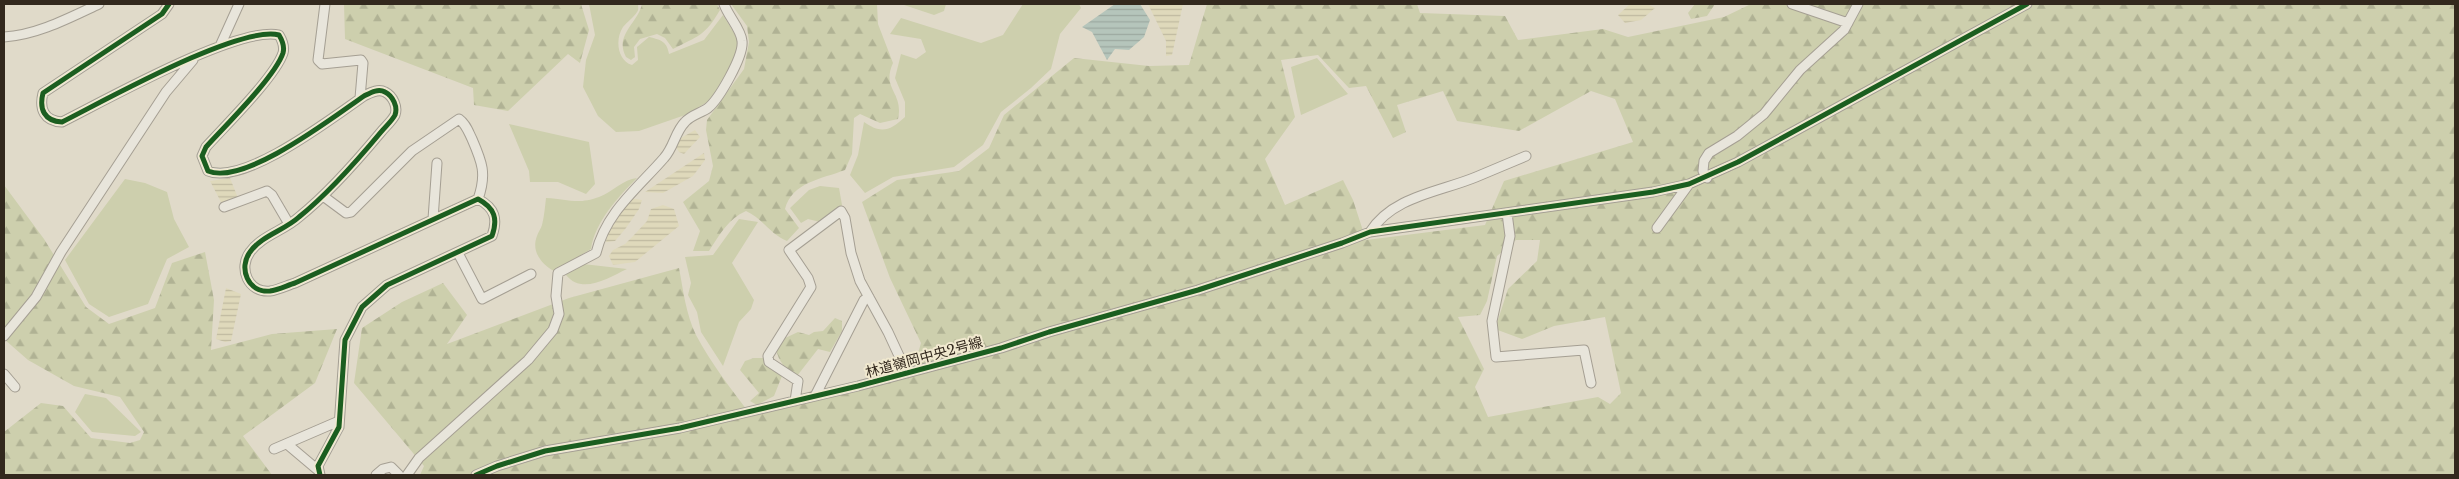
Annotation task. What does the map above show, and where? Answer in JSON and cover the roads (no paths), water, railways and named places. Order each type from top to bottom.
[{"type":"street","points":[[4,37],[15,37],[62,22],[99,4]]},
{"type":"street","points":[[169,4],[162,14],[43,93],[40,104],[43,111],[52,121],[62,122],[220,46],[250,35],[269,32],[279,35],[284,42],[283,53],[270,75],[206,147],[202,156],[208,171],[217,174],[230,173],[272,157],[360,98],[376,91],[385,92],[393,100],[396,108],[394,116],[323,196],[289,224],[257,245],[244,261],[244,273],[249,283],[259,289],[270,291],[295,283],[478,199],[483,186],[483,162],[466,127],[459,119],[412,151],[351,212],[346,213],[323,196]]},
{"type":"street","points":[[220,46],[239,4]]},
{"type":"street","points":[[325,4],[318,60],[322,64],[361,60],[363,63],[360,98]]},
{"type":"street","points":[[407,475],[419,458],[528,360],[553,330],[559,314],[556,296],[558,273],[578,261],[590,258],[596,252],[599,242],[621,202],[665,156],[678,130],[687,119],[707,108],[717,99],[739,60],[742,41],[724,4]]},
{"type":"street","points":[[1792,4],[1848,23]]},
{"type":"street","points":[[1706,178],[1703,171],[1704,161],[1709,154],[1737,136],[1764,114],[1800,70],[1844,30],[1858,4]]},
{"type":"street","points":[[1370,232],[1653,192],[1689,184],[1706,178],[2027,4]]},
{"type":"street","points":[[4,336],[36,297],[61,252],[166,92],[197,56]]},
{"type":"street","points":[[1370,232],[1378,218],[1412,198],[1475,178],[1526,156]]},
{"type":"street","points":[[433,219],[438,163]]},
{"type":"street","points":[[1656,228],[1689,184]]},
{"type":"street","points":[[224,207],[267,191],[289,224]]},
{"type":"street","points":[[320,473],[318,466],[339,427],[345,340],[362,306],[387,285],[492,236],[496,224],[494,214],[487,204],[478,199]]},
{"type":"street","points":[[795,401],[798,381],[769,362],[768,356],[811,286],[808,278],[789,250],[841,211],[845,218],[850,253],[860,281],[907,373]]},
{"type":"street","points":[[1507,213],[1510,236],[1492,321],[1496,357],[1584,350],[1590,383]]},
{"type":"street","name":"林道嶺岡中央2号線","points":[[476,475],[497,466],[545,451],[680,428],[795,401],[1001,348],[1049,332],[1198,290],[1370,232]]},
{"type":"street","points":[[458,253],[482,299],[532,274]]},
{"type":"street","points":[[815,396],[864,300],[869,297]]},
{"type":"street","points":[[4,374],[14,387]]},
{"type":"street","points":[[274,449],[339,421]]},
{"type":"street","points":[[287,444],[320,473]]},
{"type":"street","points":[[376,475],[383,469],[391,467],[399,475]]}]
